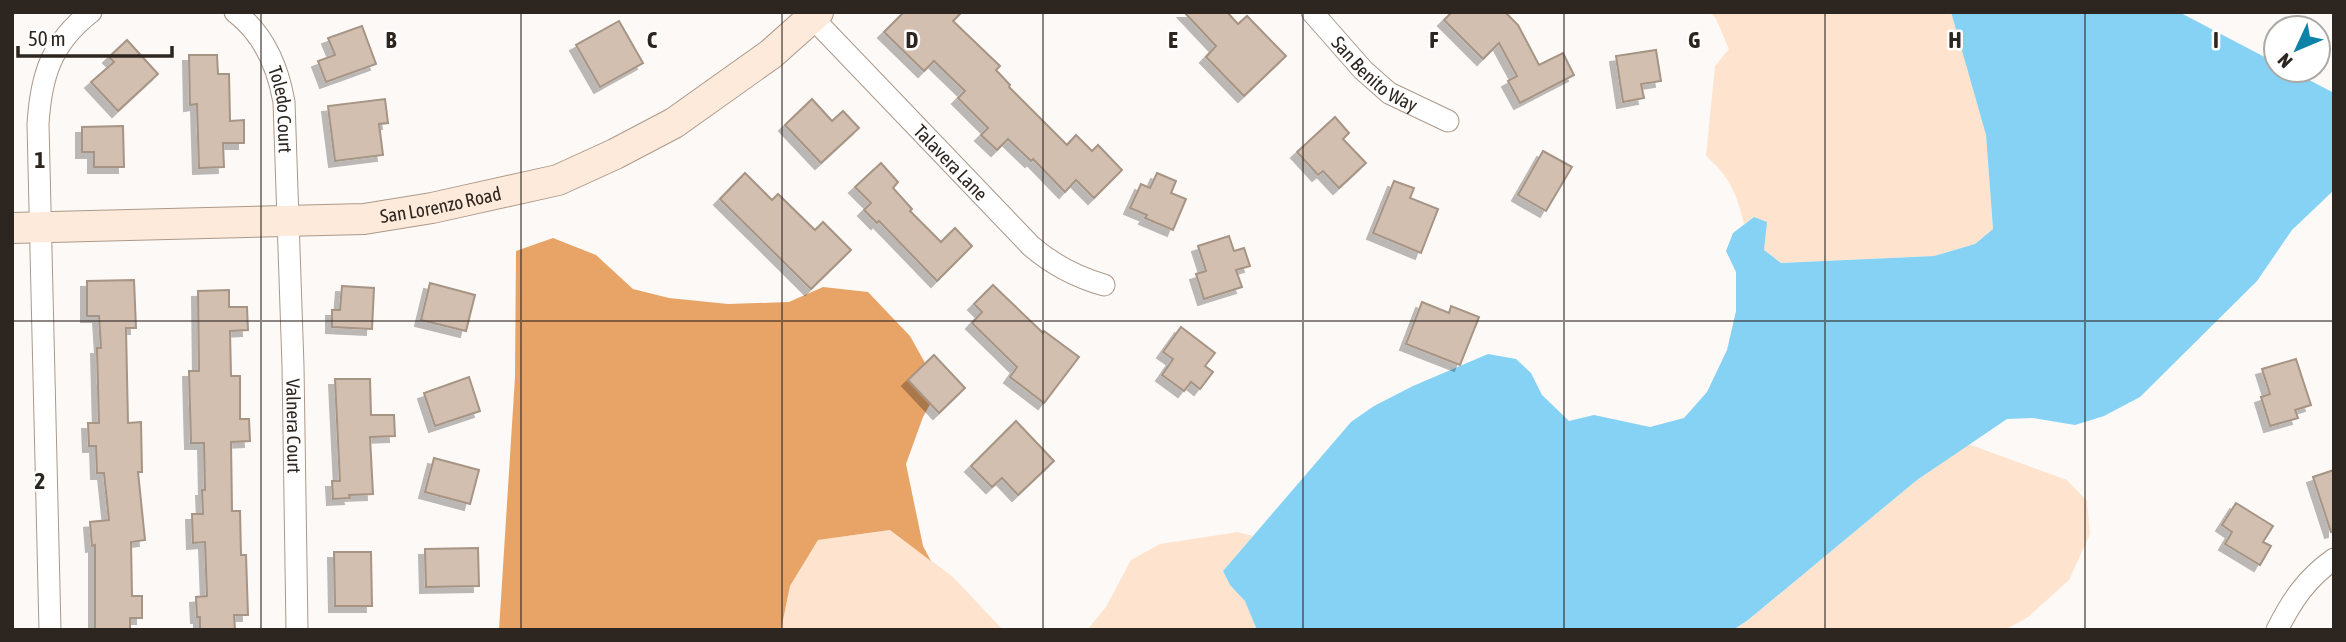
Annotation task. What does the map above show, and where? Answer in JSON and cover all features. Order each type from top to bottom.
[{"type":"street","points":[[50,630],[26,228],[44,75],[61,42],[91,12]]},
{"type":"street","name":"Toledo Court","points":[[235,12],[266,48],[280,79],[284,102],[288,222]]},
{"type":"street","name":"San Benito Way","points":[[1312,12],[1363,70],[1389,93],[1448,121]]},
{"type":"street","name":"San Lorenzo Road","points":[[26,228],[364,219],[432,208],[558,180],[615,155],[674,123],[771,54],[813,14]]},
{"type":"street","name":"Talavera Lane","points":[[813,14],[1046,260],[1104,285]]},
{"type":"street","name":"Valnera Court","points":[[288,222],[297,630]]},
{"type":"street","points":[[2277,630],[2292,600],[2305,583],[2334,559]]},
{"type":"shaded area","points":[[1710,12],[1951,12],[1986,134],[1993,229],[1975,244],[1934,256],[1781,263],[1764,250],[1754,217],[1744,224],[1731,187],[1721,171],[1706,156],[1715,66],[1729,49],[1716,19]]},
{"type":"shaded area","points":[[553,238],[596,255],[633,289],[669,298],[728,304],[789,302],[823,287],[868,292],[910,336],[939,388],[923,417],[906,464],[923,546],[931,561],[890,530],[818,540],[790,586],[781,630],[499,630],[515,377],[516,251]]},
{"type":"shaded area","points":[[1968,444],[2067,480],[2087,501],[2090,534],[2069,580],[2028,617],[2005,630],[1733,630],[1917,480]]},
{"type":"shaded area","points":[[891,530],[953,577],[1003,630],[781,630],[790,586],[818,540]]},
{"type":"shaded area","points":[[1238,532],[1253,536],[1223,571],[1230,585],[1245,600],[1257,630],[1087,630],[1106,607],[1131,560],[1160,544]]},
{"type":"water","points":[[1951,12],[2179,12],[2262,56],[2262,84],[2317,84],[2334,93],[2334,190],[2292,230],[2257,281],[2140,397],[2104,416],[2075,425],[2033,418],[2007,419],[1917,480],[1733,630],[1257,630],[1245,601],[1230,585],[1223,571],[1351,422],[1374,406],[1488,354],[1516,359],[1531,373],[1542,395],[1569,421],[1594,415],[1650,427],[1684,418],[1707,392],[1727,350],[1736,311],[1736,272],[1726,251],[1733,233],[1754,217],[1767,222],[1764,250],[1781,263],[1934,256],[1975,244],[1993,229],[1986,135]]},
{"type":"building","points":[[904,12],[962,12],[953,21],[1000,66],[996,70],[1009,87],[1067,145],[1076,135],[1092,151],[1098,145],[1122,170],[1094,198],[1076,180],[1065,192],[1033,159],[1031,161],[1008,139],[997,150],[981,135],[988,128],[958,98],[965,91],[934,61],[924,71],[884,32]]},
{"type":"building","points":[[1184,12],[1227,12],[1238,24],[1247,16],[1286,56],[1244,96],[1206,57],[1216,46]]},
{"type":"building","points":[[1452,12],[1505,12],[1518,25],[1539,65],[1563,53],[1574,75],[1520,103],[1508,81],[1517,76],[1499,43],[1483,59],[1444,20]]},
{"type":"building","points":[[619,21],[643,63],[600,87],[576,45]]},
{"type":"building","points":[[362,26],[376,64],[326,82],[318,61],[335,55],[328,38]]},
{"type":"building","points":[[127,40],[158,74],[118,111],[91,82],[114,62],[109,57]]},
{"type":"building","points":[[1656,50],[1661,81],[1641,84],[1644,98],[1623,102],[1616,56]]},
{"type":"building","points":[[189,55],[217,55],[218,74],[229,74],[230,121],[244,120],[244,143],[223,143],[224,167],[199,168],[197,104],[190,105]]},
{"type":"building","points":[[385,99],[388,123],[379,124],[383,155],[335,161],[328,106]]},
{"type":"building","points":[[812,99],[832,121],[843,111],[859,128],[821,163],[785,125]]},
{"type":"building","points":[[1335,117],[1349,133],[1343,139],[1366,163],[1339,188],[1323,171],[1318,175],[1297,152]]},
{"type":"building","points":[[123,126],[124,167],[94,167],[94,152],[82,152],[82,127]]},
{"type":"building","points":[[1543,151],[1572,167],[1546,211],[1518,195]]},
{"type":"building","points":[[881,163],[898,182],[893,188],[912,209],[910,211],[941,242],[955,228],[972,246],[937,281],[879,221],[877,223],[864,210],[871,203],[855,187]]},
{"type":"building","points":[[745,173],[772,200],[778,194],[815,230],[823,222],[851,250],[811,289],[720,199]]},
{"type":"building","points":[[1157,173],[1176,181],[1171,193],[1186,199],[1173,230],[1130,208],[1141,184],[1150,188]]},
{"type":"building","points":[[1394,181],[1414,188],[1410,198],[1438,209],[1421,253],[1373,233]]},
{"type":"building","points":[[1229,236],[1234,251],[1244,248],[1250,266],[1236,270],[1242,287],[1204,299],[1196,274],[1206,271],[1198,246]]},
{"type":"building","points":[[134,280],[136,328],[126,328],[128,423],[141,422],[142,472],[138,472],[145,540],[131,542],[132,596],[142,596],[142,618],[130,618],[130,630],[95,630],[95,545],[92,546],[90,522],[109,520],[104,473],[97,473],[96,446],[89,446],[88,423],[99,423],[97,348],[101,348],[99,316],[87,316],[87,281]]},
{"type":"building","points":[[430,283],[475,295],[466,331],[421,320]]},
{"type":"building","points":[[993,285],[1043,333],[1044,331],[1079,357],[1044,403],[1010,377],[1017,367],[972,323],[982,312],[974,304]]},
{"type":"building","points":[[342,286],[374,288],[372,329],[332,327],[332,310],[340,310]]},
{"type":"building","points":[[229,290],[229,307],[247,307],[248,330],[230,331],[231,376],[240,376],[240,419],[249,419],[250,441],[231,442],[232,511],[240,511],[241,555],[246,555],[248,615],[234,615],[235,630],[200,630],[196,597],[207,596],[205,542],[193,543],[192,514],[203,514],[204,443],[191,443],[189,371],[199,371],[198,291]]},
{"type":"building","points":[[1422,302],[1449,313],[1451,306],[1479,317],[1460,365],[1406,344]]},
{"type":"building","points":[[1181,327],[1215,353],[1205,366],[1213,372],[1200,389],[1191,382],[1184,391],[1162,375],[1173,359],[1163,352]]},
{"type":"building","points":[[934,355],[965,388],[939,413],[908,380]]},
{"type":"building","points":[[2296,359],[2311,405],[2295,410],[2298,418],[2270,426],[2261,397],[2270,394],[2262,369]]},
{"type":"building","points":[[469,377],[480,411],[435,426],[424,393]]},
{"type":"building","points":[[335,379],[370,379],[371,415],[394,415],[395,436],[370,437],[373,494],[333,499],[332,481],[340,481]]},
{"type":"building","points":[[1016,421],[1054,461],[1018,495],[1002,478],[992,487],[971,466]]},
{"type":"building","points":[[434,458],[479,470],[470,504],[425,492]]},
{"type":"building","points":[[2334,470],[2334,531],[2331,532],[2313,477]]},
{"type":"building","points":[[2236,503],[2273,526],[2263,542],[2271,546],[2260,565],[2225,544],[2232,532],[2222,525]]},
{"type":"building","points":[[478,548],[479,586],[426,587],[425,549]]},
{"type":"building","points":[[334,552],[371,552],[372,606],[335,606]]}]
